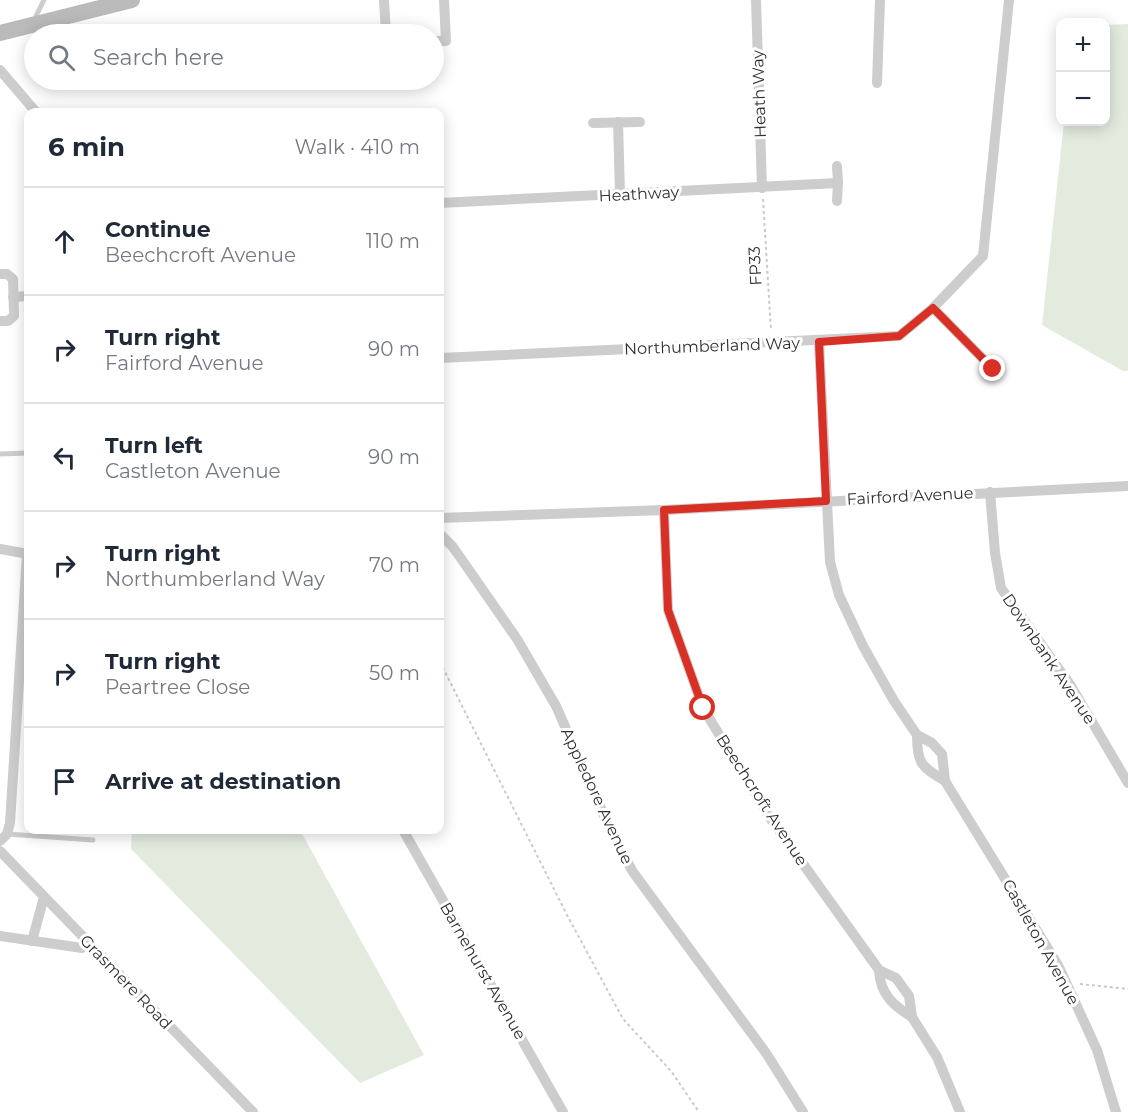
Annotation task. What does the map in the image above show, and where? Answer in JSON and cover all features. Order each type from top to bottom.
[{"type":"street","points":[[32,24],[132,0]]},
{"type":"street","points":[[384,0],[385,24]]},
{"type":"street","points":[[444,0],[446,41],[444,41]]},
{"type":"street","name":"Heath Way","points":[[756,0],[762,188]]},
{"type":"street","points":[[877,83],[880,0]]},
{"type":"street","name":"Northumberland Way","points":[[444,358],[819,342],[899,336],[933,308],[983,256],[1009,0]]},
{"type":"street","points":[[0,33],[24,26]]},
{"type":"street","points":[[0,70],[33,108]]},
{"type":"street","points":[[618,122],[620,194]]},
{"type":"street","points":[[593,123],[640,122]]},
{"type":"street","points":[[837,166],[837,201]]},
{"type":"street","name":"Heathway","points":[[444,203],[838,183]]},
{"type":"street","points":[[0,274],[7,274],[12,279],[14,315],[8,321],[0,321]]},
{"type":"street","points":[[13,297],[24,296]]},
{"type":"street","points":[[933,308],[993,369]]},
{"type":"street","name":"Castleton Avenue","points":[[819,342],[830,562],[839,596],[863,646],[917,735],[917,758],[924,768],[945,781]]},
{"type":"street","name":"Fairford Avenue","points":[[444,518],[664,510],[1128,486]]},
{"type":"street","name":"Downbank Avenue","points":[[990,492],[995,553],[1001,588],[1071,686],[1128,783]]},
{"type":"street","name":"Beechcroft Avenue","points":[[664,510],[668,610],[703,708],[768,815],[879,970],[896,978],[909,996],[912,1017],[937,1057],[960,1112]]},
{"type":"street","name":"Appledore Avenue","points":[[444,538],[453,546],[522,648],[556,706],[614,838],[633,872],[766,1053],[803,1112]]},
{"type":"street","points":[[0,549],[24,553]]},
{"type":"street","points":[[3,838],[24,599]]},
{"type":"street","name":"Castleton Avenue","points":[[917,735],[932,742],[942,754],[945,781],[1066,983],[1097,1050],[1116,1112]]},
{"type":"street","name":"Barnehurst Avenue","points":[[405,834],[563,1112]]},
{"type":"street","name":"Grasmere Road","points":[[0,851],[253,1112]]},
{"type":"street","points":[[32,941],[44,897]]},
{"type":"street","points":[[0,936],[82,948],[89,944]]},
{"type":"street","name":"Beechcroft Avenue","points":[[879,970],[880,985],[894,1006],[912,1017]]},
{"type":"lane","points":[[32,24],[44,0]]},
{"type":"lane","points":[[0,454],[24,453]]},
{"type":"lane","points":[[3,838],[93,840]]},
{"type":"path","name":"FP33","points":[[762,188],[771,343]]},
{"type":"path","points":[[444,670],[567,915],[623,1020],[671,1071],[699,1112]]},
{"type":"path","points":[[1066,983],[1128,989]]},
{"type":"shaded area","points":[[1128,24],[1128,371],[1123,371],[1042,325],[1064,126],[1110,126],[1110,25]]},
{"type":"shaded area","points":[[132,834],[302,834],[424,1055],[360,1083],[131,849]]},
{"type":"route","points":[[703,708],[668,610],[664,510],[826,501],[819,342],[899,336],[933,308],[993,369]]}]
